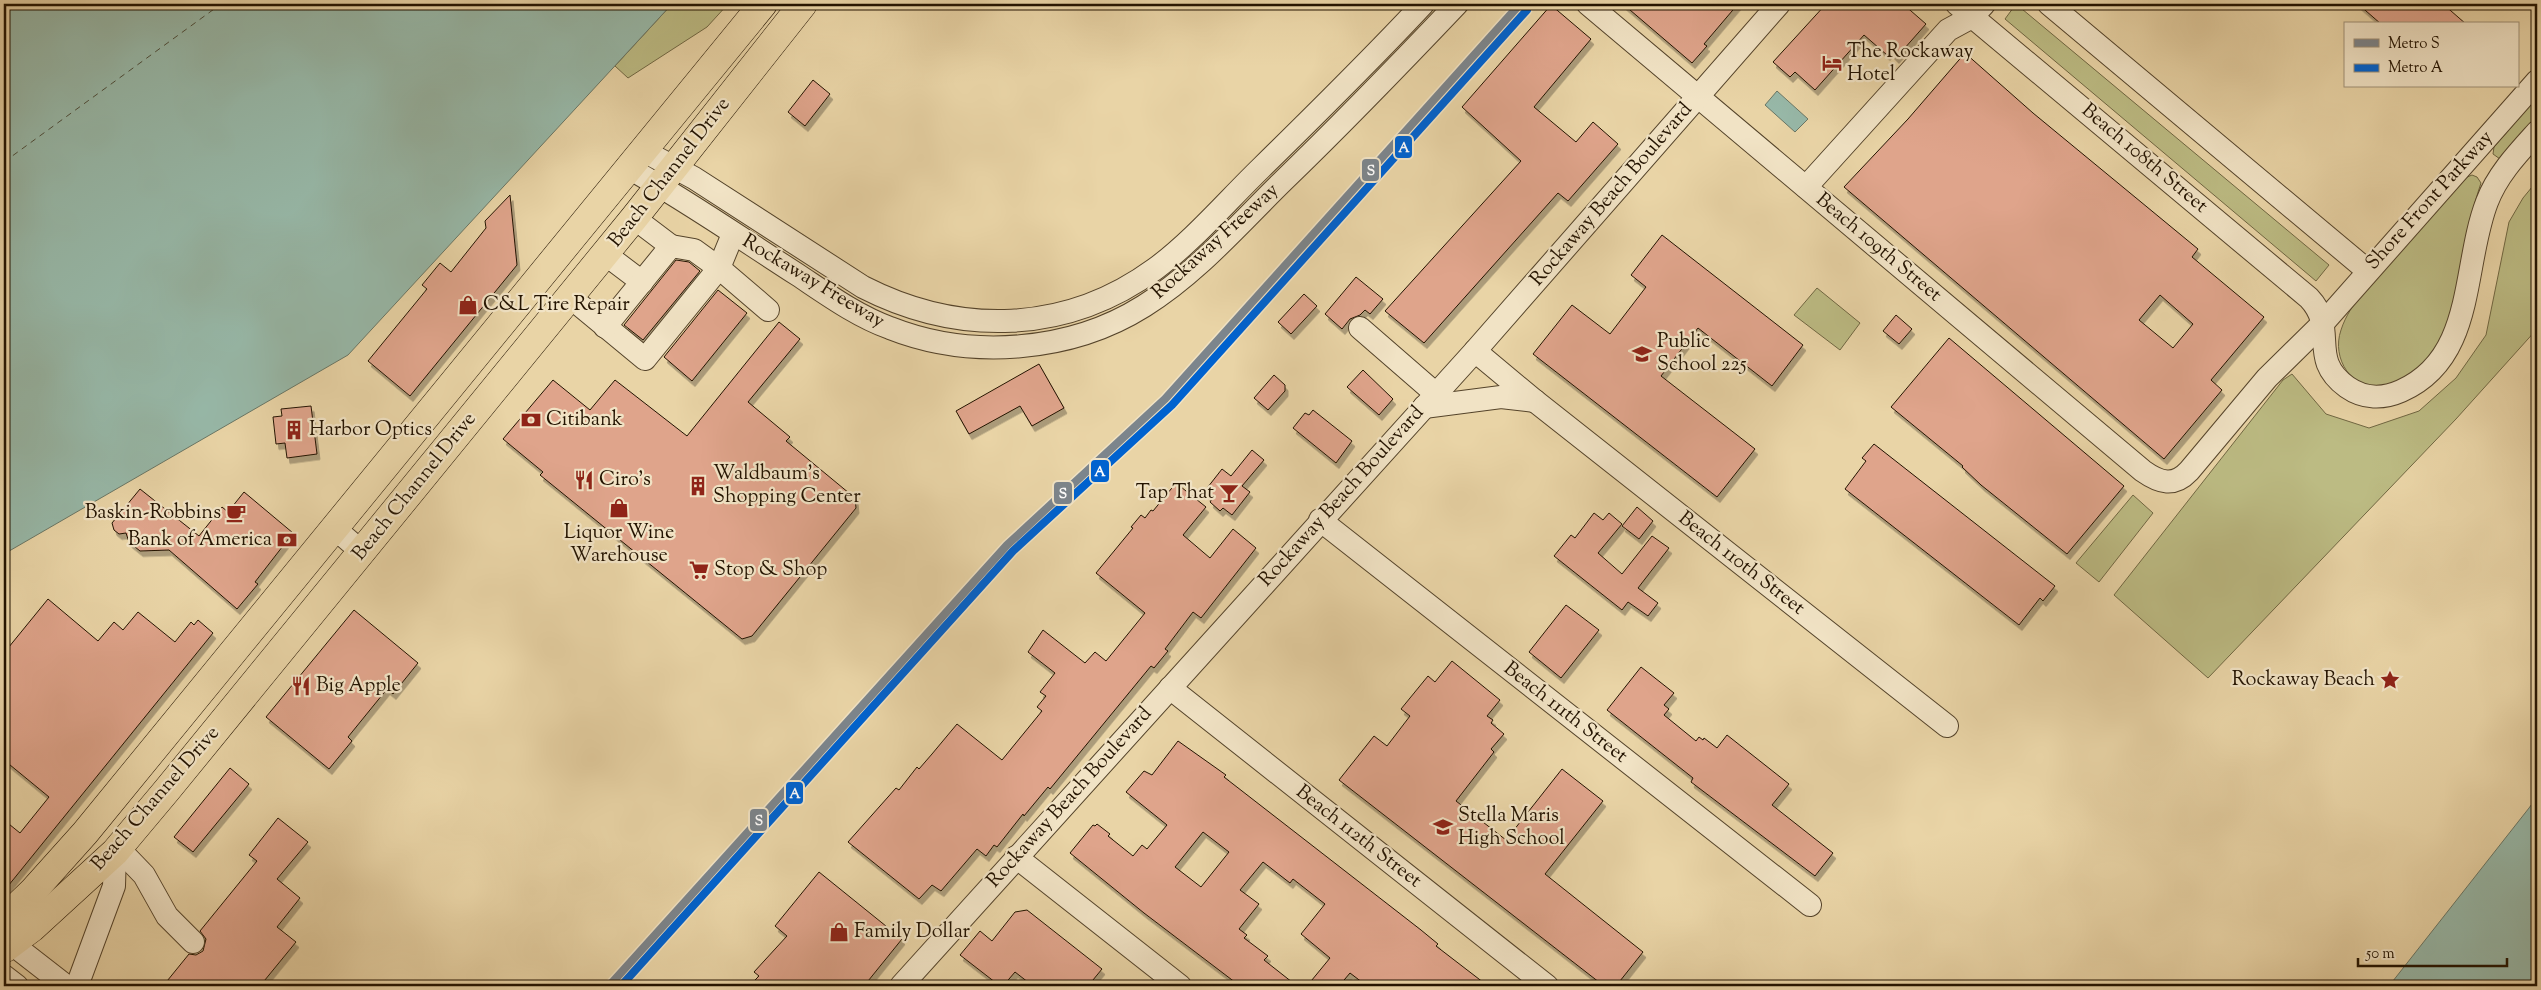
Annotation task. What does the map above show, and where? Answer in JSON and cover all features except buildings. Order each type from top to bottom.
[{"type":"main road","name":"Beach Channel Drive","points":[[6,936],[33,891],[86,832],[333,527],[762,4]]},
{"type":"main road","name":"Beach Channel Drive","points":[[6,936],[32,928],[116,850],[570,298],[803,4]]},
{"type":"street","name":"Rockaway Freeway","points":[[635,158],[862,287],[901,305],[934,314],[979,322],[1013,322],[1063,313],[1113,294],[1164,262],[1353,77],[1422,4]]},
{"type":"street","name":"Rockaway Freeway","points":[[668,176],[733,234],[856,312],[910,335],[956,345],[996,347],[1034,345],[1080,334],[1110,323],[1143,307],[1189,272],[1358,107],[1457,4]]},
{"type":"street","name":"Beach 109th Street","points":[[1588,4],[2143,472],[2160,481],[2172,483]]},
{"type":"street","name":"Rockaway Beach Boulevard","points":[[901,986],[1320,520],[1475,351],[1699,97],[1778,4]]},
{"type":"street","points":[[2050,4],[2368,271]]},
{"type":"street","points":[[1806,187],[1948,30],[1971,8]]},
{"type":"street","name":"Beach 108th Street","points":[[1971,8],[2052,82],[2309,298],[2324,322]]},
{"type":"street","name":"Shore Front Parkway","points":[[2172,483],[2186,475],[2267,378],[2324,322],[2537,81]]},
{"type":"street","name":"Shore Front Parkway","points":[[2324,322],[2323,345],[2328,366],[2339,380],[2356,392],[2370,396],[2386,396],[2405,390],[2423,378],[2447,350],[2460,322],[2474,245],[2490,193],[2507,168],[2537,132]]},
{"type":"street","points":[[634,218],[671,246],[694,250],[720,268],[768,310]]},
{"type":"street","points":[[570,298],[645,359],[720,268],[733,234]]},
{"type":"street","points":[[605,327],[671,246]]},
{"type":"street","points":[[605,254],[642,282]]},
{"type":"street","points":[[1360,328],[1430,400],[1501,397],[1535,401]]},
{"type":"street","name":"Beach 110th Street","points":[[1475,351],[1535,401],[1947,726]]},
{"type":"street","name":"Beach 111th Street","points":[[1320,520],[1810,906]]},
{"type":"street","points":[[333,527],[362,552]]},
{"type":"street","name":"Beach 112th Street","points":[[1170,688],[1547,986]]},
{"type":"street","points":[[116,850],[144,875],[167,916],[194,942]]},
{"type":"street","points":[[77,986],[114,886],[116,850]]},
{"type":"street","points":[[1016,857],[1180,986]]},
{"type":"street","points":[[6,936],[66,986]]},
{"type":"street","points":[[4,976],[17,986]]},
{"type":"shaded area","points":[[4,4],[672,4],[348,355],[4,554]]},
{"type":"shaded area","points":[[672,4],[728,4],[707,27],[628,78],[615,66]]},
{"type":"shaded area","points":[[2016,4],[2329,265],[2316,281],[2005,19]]},
{"type":"shaded area","points":[[1777,91],[1808,119],[1795,132],[1765,105]]},
{"type":"shaded area","points":[[2537,97],[2537,124],[2500,159],[2493,154],[2494,147]]},
{"type":"shaded area","points":[[2472,175],[2477,177],[2481,183],[2468,228],[2454,304],[2447,328],[2435,350],[2425,362],[2406,378],[2384,387],[2362,384],[2347,371],[2339,352],[2341,330],[2350,310],[2465,178]]},
{"type":"shaded area","points":[[2537,181],[2537,329],[2456,419],[2208,678],[2114,595],[2283,380],[2292,374],[2326,414],[2369,428],[2419,411],[2456,378],[2486,335],[2509,222],[2523,198]]},
{"type":"shaded area","points":[[1817,288],[1860,323],[1840,350],[1794,315]]},
{"type":"shaded area","points":[[2133,495],[2153,513],[2099,582],[2076,563]]},
{"type":"shaded area","points":[[2537,797],[2537,986],[2389,986],[2529,808]]},
{"type":"ferry route","points":[[4,162],[221,4]]},
{"type":"metro line","name":"S","points":[[609,986],[1007,545],[1165,399],[1520,4]]},
{"type":"metro line","name":"A","points":[[621,986],[1013,551],[1172,405],[1527,10]]},
{"type":"place","name":"The Rockaway Hotel","points":[[1832,63]]},
{"type":"place","name":"C&L Tire Repair","points":[[468,305]]},
{"type":"place","name":"Public School 225","points":[[1642,354]]},
{"type":"place","name":"Citibank","points":[[531,420]]},
{"type":"place","name":"Harbor Optics","points":[[294,430]]},
{"type":"place","name":"Ciro's","points":[[584,480]]},
{"type":"place","name":"Waldbaum's Shopping Center","points":[[698,486]]},
{"type":"place","name":"Tap That","points":[[1229,493]]},
{"type":"place","name":"Liquor Wine Warehouse","points":[[619,508]]},
{"type":"place","name":"Baskin-Robbins","points":[[236,513]]},
{"type":"place","name":"Bank of America","points":[[287,540]]},
{"type":"place","name":"Stop & Shop","points":[[699,570]]},
{"type":"place","name":"Rockaway Beach","points":[[2390,680]]},
{"type":"place","name":"Big Apple","points":[[301,686]]},
{"type":"place","name":"Stella Maris High School","points":[[1443,827]]},
{"type":"place","name":"Family Dollar","points":[[839,932]]}]
